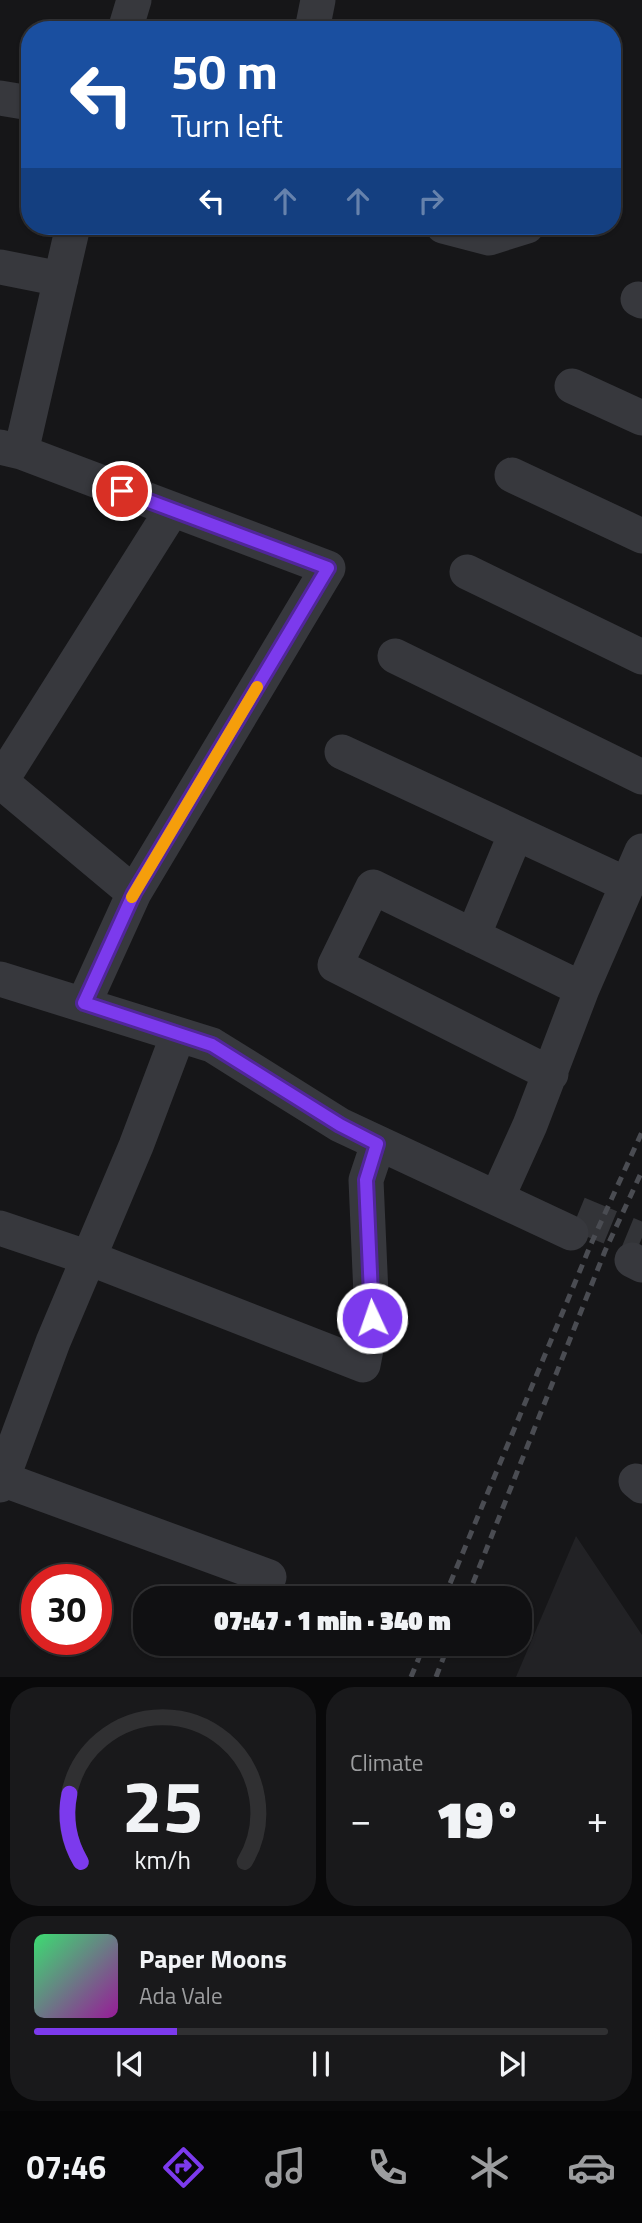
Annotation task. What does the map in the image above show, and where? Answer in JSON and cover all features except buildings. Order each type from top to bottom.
[{"type":"street","points":[[128,21],[134,0]]},
{"type":"street","points":[[314,21],[318,0]]},
{"type":"street","points":[[0,98],[21,102]]},
{"type":"street","points":[[71,235],[61,279],[10,450],[328,568],[134,893],[84,1003]]},
{"type":"street","points":[[478,235],[489,238],[498,235]]},
{"type":"street","points":[[0,267],[61,279]]},
{"type":"street","points":[[572,386],[642,418]]},
{"type":"street","points":[[512,475],[642,536]]},
{"type":"street","points":[[134,893],[0,781],[172,510]]},
{"type":"street","points":[[467,572],[642,657]]},
{"type":"street","points":[[395,656],[642,777]]},
{"type":"street","points":[[342,752],[628,885]]},
{"type":"street","points":[[473,936],[516,833]]},
{"type":"street","points":[[501,1189],[550,1077],[582,989],[642,851]]},
{"type":"street","points":[[550,1077],[335,965],[373,887],[582,989]]},
{"type":"street","points":[[0,979],[212,1045],[340,1125],[377,1144],[501,1189],[575,1223]]},
{"type":"street","points":[[178,1035],[136,1146],[52,1342],[1,1482],[269,1577]]},
{"type":"street","points":[[0,1228],[89,1258],[363,1364],[372,1318],[366,1180],[377,1144]]},
{"type":"shaded area","points":[[576,1536],[642,1635],[642,1677],[516,1677],[525,1656],[532,1656],[532,1639]]},
{"type":"tunnel","points":[[578,1214],[641,1240]]},
{"type":"railway","points":[[449,1586],[591,1244],[642,1132]]},
{"type":"railway","points":[[472,1586],[605,1251],[642,1171]]},
{"type":"railway","points":[[411,1677],[420,1656]]},
{"type":"railway","points":[[436,1677],[444,1656]]},
{"type":"slow traffic","points":[[132,897],[257,687]]},
{"type":"route","points":[[122,491],[328,568],[134,893],[84,1003],[212,1045],[340,1125],[377,1144],[366,1180],[372,1318]]}]
